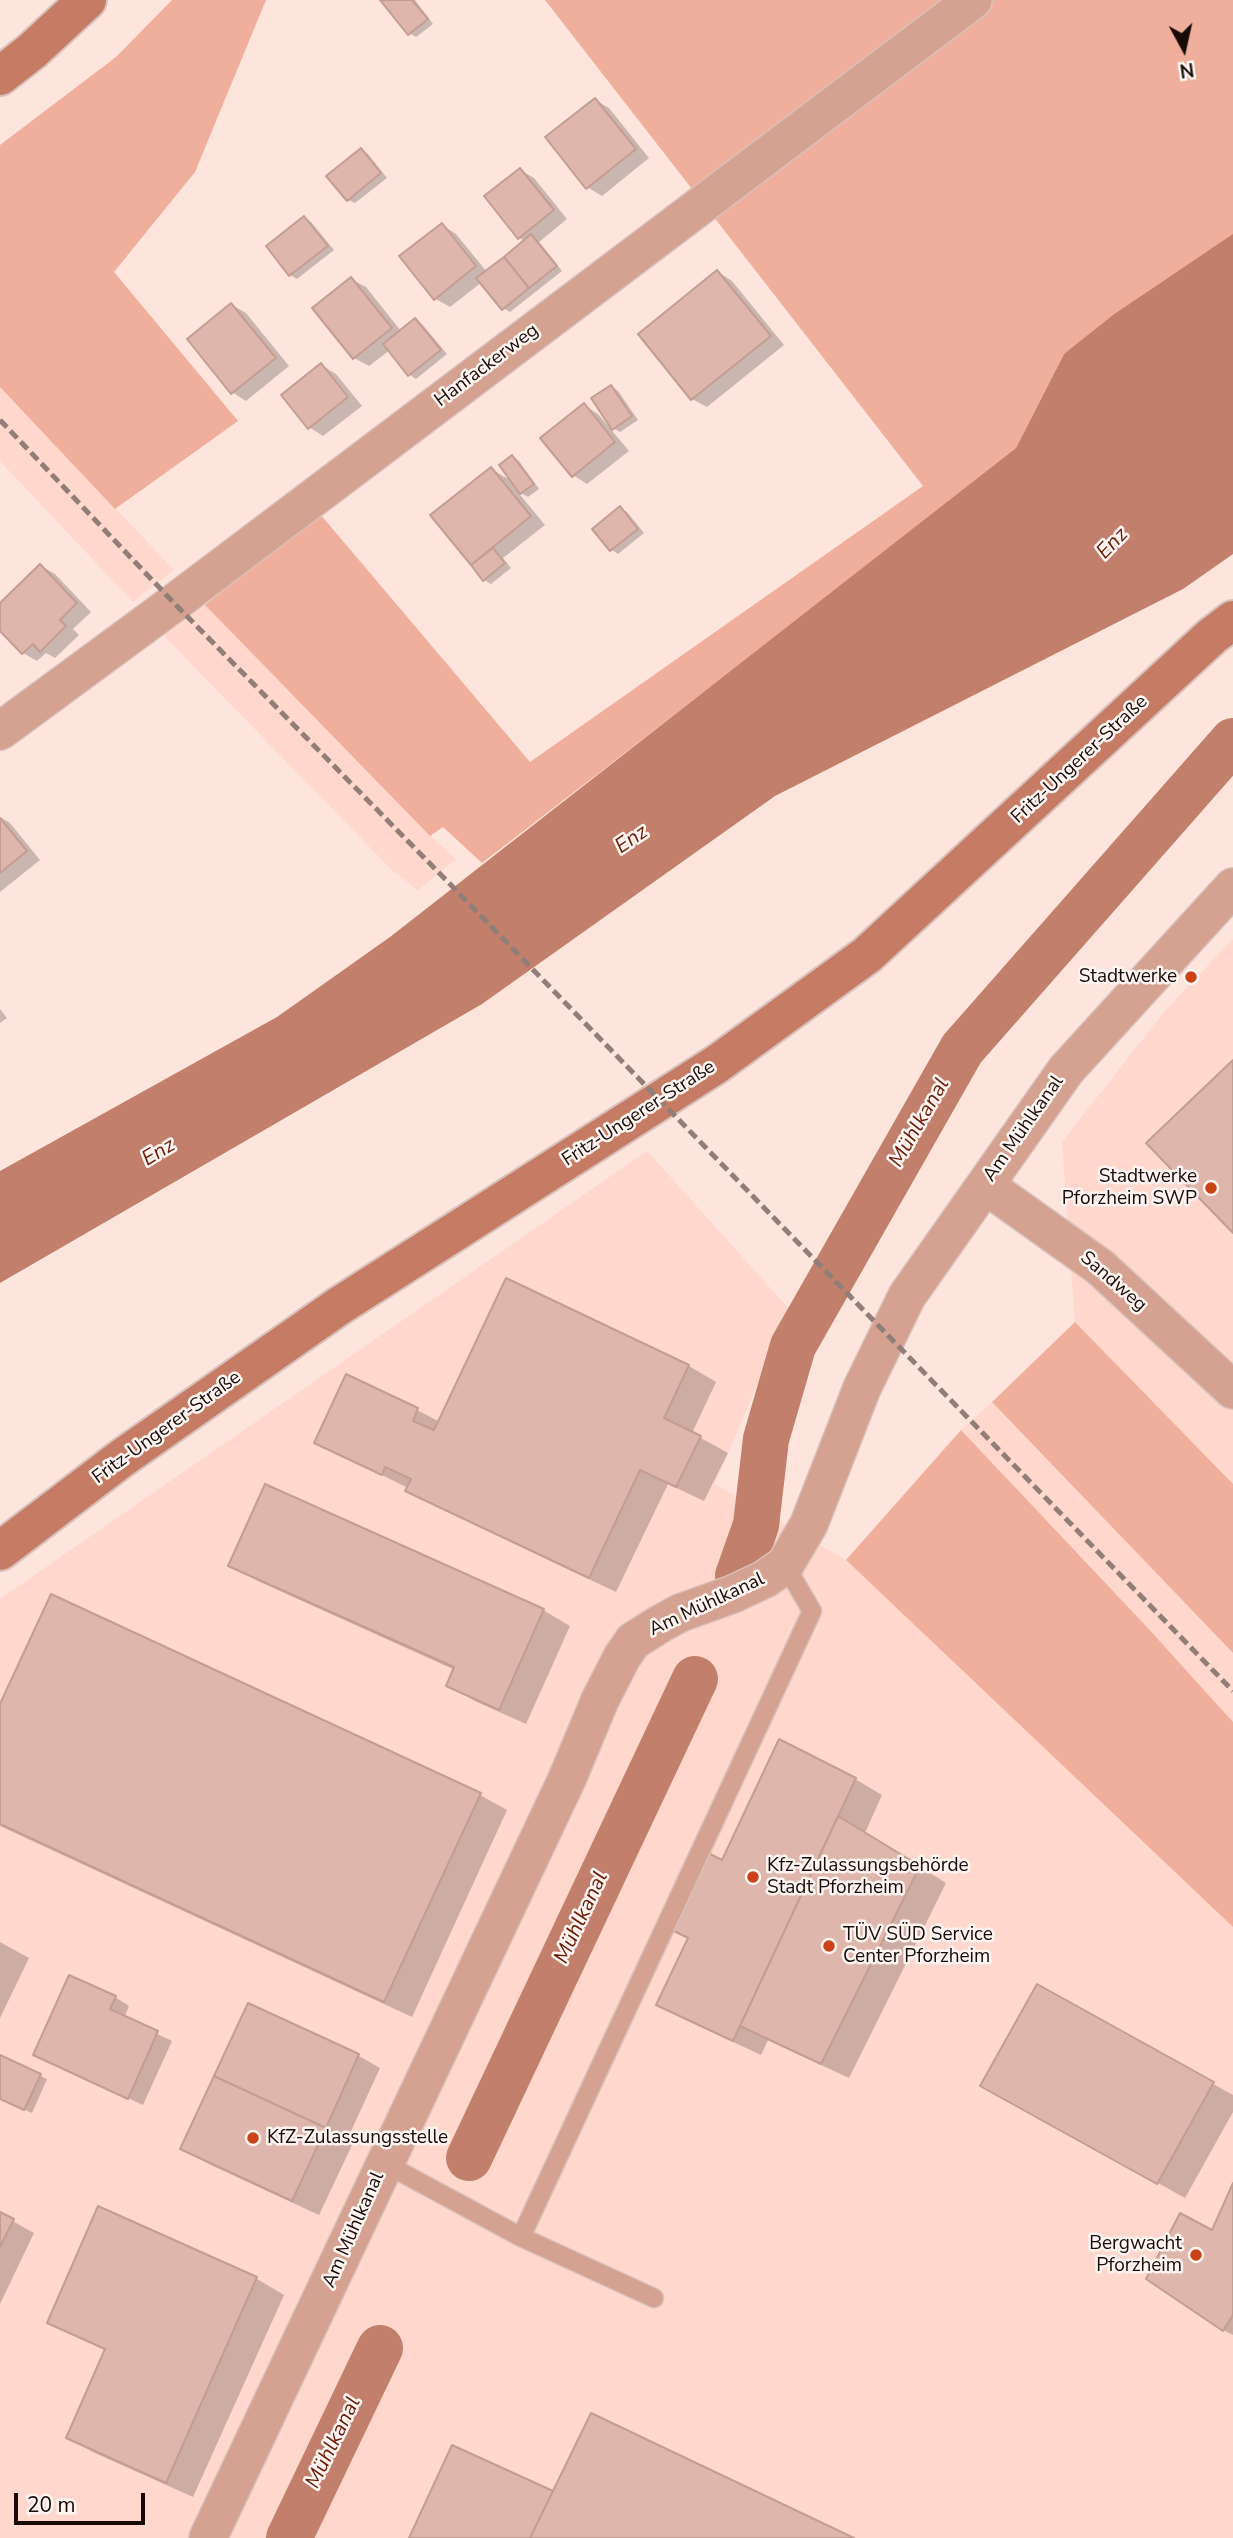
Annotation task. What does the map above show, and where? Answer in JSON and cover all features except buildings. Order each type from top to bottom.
[{"type":"street","points":[[0,76],[32,51],[87,0]]},
{"type":"street","name":"Hanfackerweg","points":[[0,731],[186,594],[973,0]]},
{"type":"street","name":"Fritz-Ungerer-Straße","points":[[0,1552],[122,1458],[339,1306],[717,1064],[867,955],[1212,636],[1233,620]]},
{"type":"street","name":"Am Mühlkanal","points":[[208,2538],[337,2270],[384,2163],[567,1779],[594,1713],[622,1657],[632,1641],[680,1613],[733,1594],[785,1565],[808,1524],[862,1388],[907,1296],[1066,1070],[1233,887]]},
{"type":"street","name":"Sandweg","points":[[985,1185],[1100,1267],[1233,1390]]},
{"type":"lane","points":[[521,2237],[812,1611],[785,1565]]},
{"type":"lane","points":[[384,2163],[521,2237],[654,2298]]},
{"type":"shaded area","points":[[172,0],[266,0],[195,172],[114,272],[238,421],[115,509],[0,387],[0,145],[116,57]]},
{"type":"shaded area","points":[[545,0],[1233,0],[1233,237],[1064,354],[1016,448],[482,863],[443,827],[430,836],[205,605],[320,514],[530,762],[923,486]]},
{"type":"shaded area","points":[[0,387],[174,570],[133,602],[0,461]]},
{"type":"shaded area","points":[[205,605],[430,836],[456,859],[418,890],[392,870],[164,636]]},
{"type":"shaded area","points":[[1233,939],[1233,1484],[1075,1322],[1062,1142],[1164,1012]]},
{"type":"shaded area","points":[[647,1151],[789,1309],[715,1484],[846,1560],[1233,1927],[1233,2538],[0,2538],[0,1599]]},
{"type":"shaded area","points":[[1075,1322],[1233,1484],[1233,1653],[992,1402]]},
{"type":"shaded area","points":[[992,1402],[1233,1653],[1233,1722],[961,1430]]},
{"type":"shaded area","points":[[961,1430],[1233,1722],[1233,1927],[846,1560]]},
{"type":"water","name":"Enz","points":[[1233,234],[1233,554],[1183,589],[775,796],[482,1004],[0,1283],[0,1171],[277,1017],[390,937],[1016,448],[1064,354],[1113,315]]},
{"type":"waterway","name":"Mühlkanal","points":[[738,1576],[756,1525],[766,1439],[793,1346],[962,1049],[1233,741]]},
{"type":"waterway","name":"Mühlkanal","points":[[469,2158],[695,1679]]},
{"type":"waterway","name":"Mühlkanal","points":[[289,2538],[380,2348]]},
{"type":"railway","points":[[0,420],[174,603],[1233,1691]]},
{"type":"place","name":"Stadtwerke","points":[[1191,977]]},
{"type":"place","name":"Stadtwerke Pforzheim SWP","points":[[1211,1188]]},
{"type":"place","name":"Kfz-Zulassungsbehörde Stadt Pforzheim","points":[[753,1877]]},
{"type":"place","name":"TÜV SÜD Service Center Pforzheim","points":[[829,1946]]},
{"type":"place","name":"KfZ-Zulassungsstelle","points":[[253,2138]]},
{"type":"place","name":"Bergwacht Pforzheim","points":[[1196,2255]]}]
